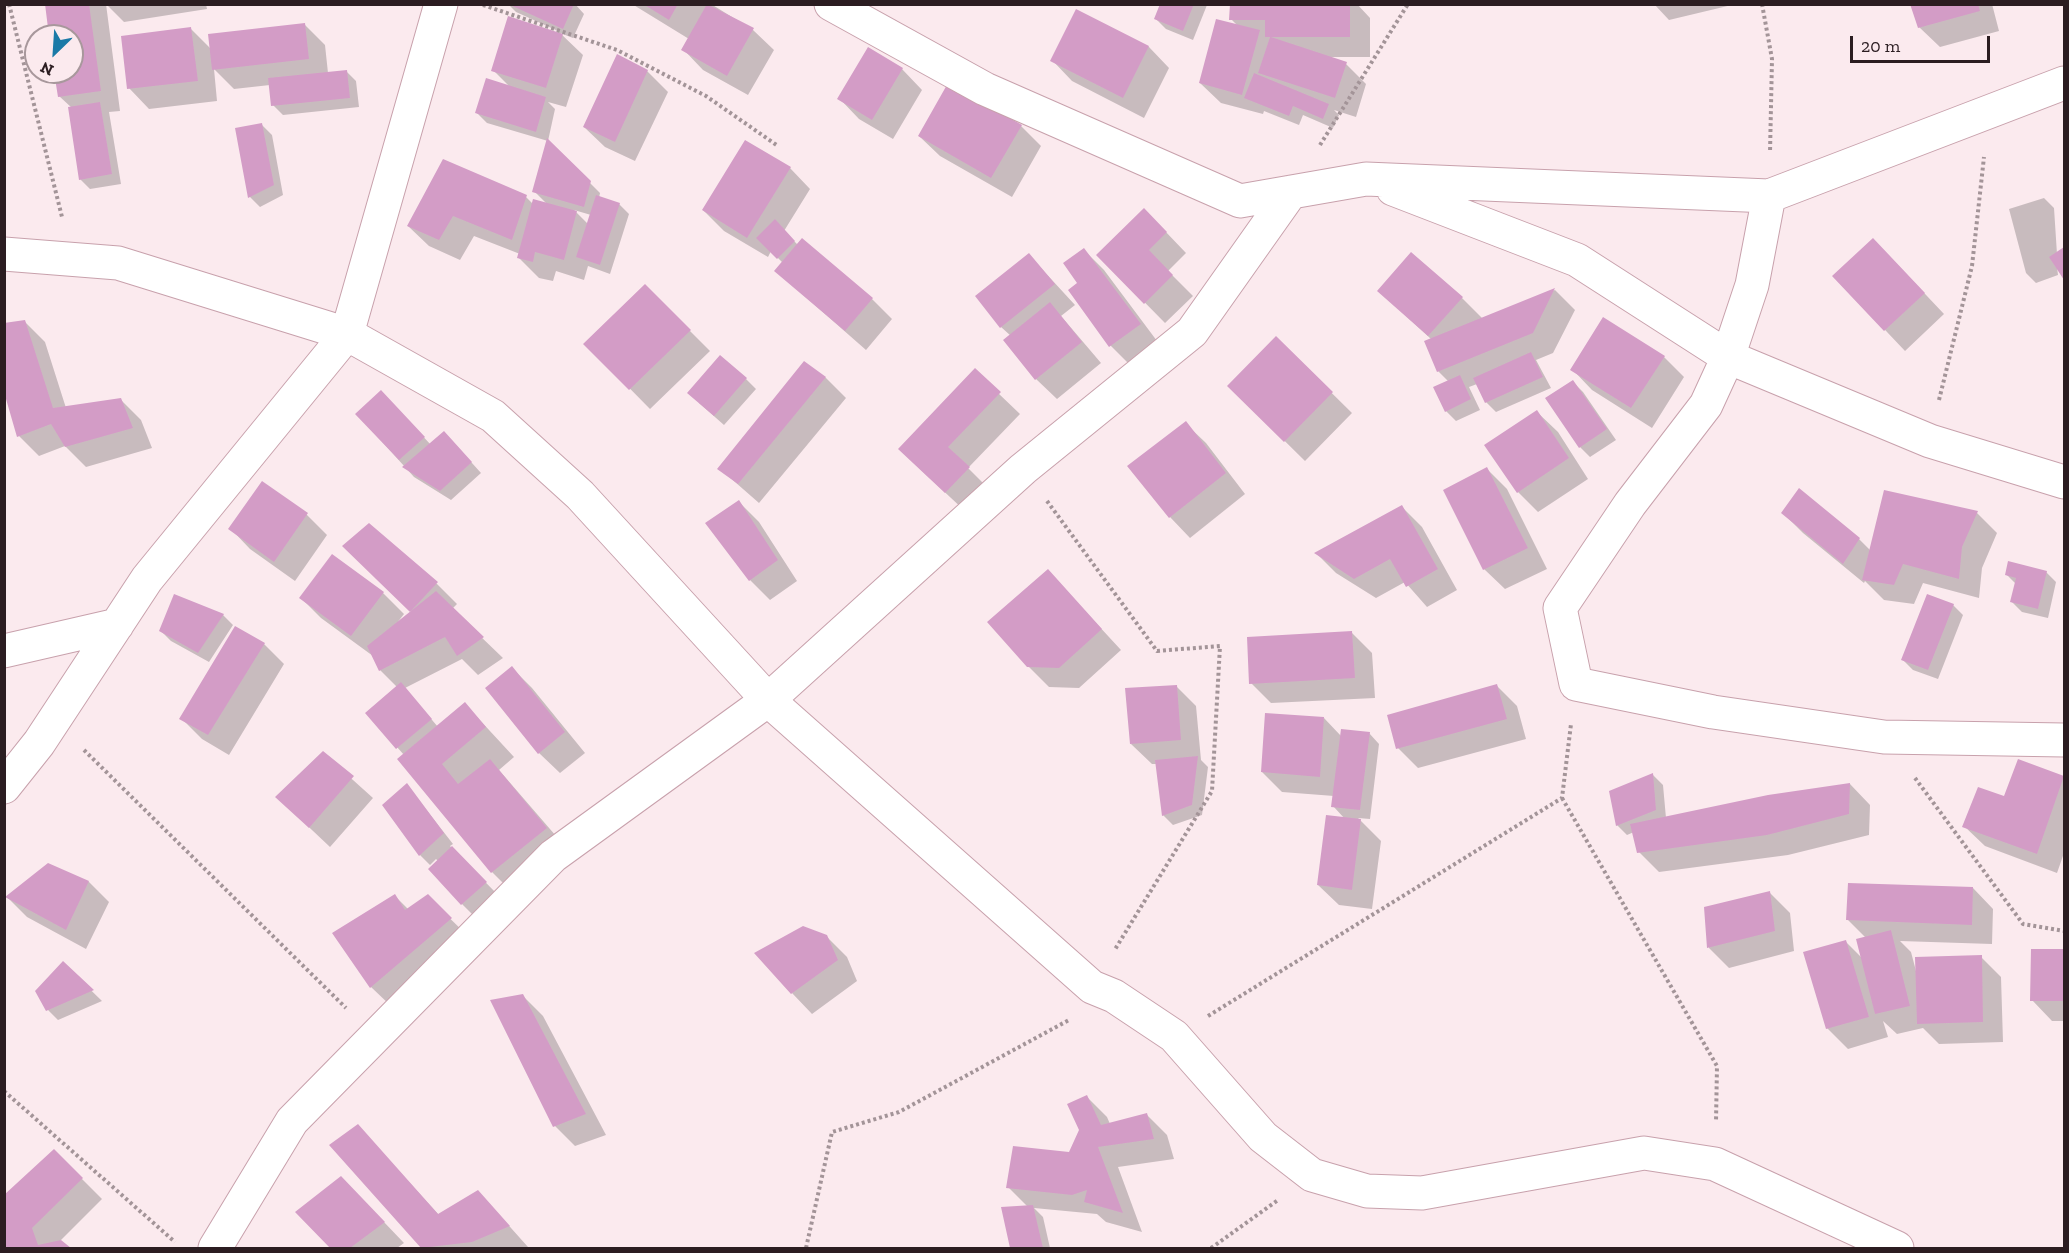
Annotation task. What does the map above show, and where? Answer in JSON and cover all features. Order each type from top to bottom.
[{"type":"street","points":[[4,787],[54,720],[147,579],[347,334],[441,4]]},
{"type":"street","points":[[831,4],[985,89],[1240,201],[1366,178],[1769,196],[2064,83]]},
{"type":"street","points":[[1366,178],[1577,260],[1728,357],[1929,441],[2064,482]]},
{"type":"street","points":[[215,1248],[292,1122],[553,856],[768,700],[1023,468],[1192,332],[1291,192]]},
{"type":"street","points":[[1769,196],[1752,285],[1728,357],[1706,405],[1630,504],[1560,608],[1576,684],[1713,712],[1884,737],[2064,740]]},
{"type":"street","points":[[4,254],[118,263],[347,334],[493,416],[580,495],[768,700],[1103,991],[1174,1036],[1263,1137],[1312,1175],[1367,1191],[1422,1193],[1644,1153],[1715,1164],[1897,1248]]},
{"type":"street","points":[[4,651],[117,625]]},
{"type":"path","points":[[9,4],[72,259]]},
{"type":"path","points":[[482,4],[617,50],[706,96],[778,146]]},
{"type":"path","points":[[1291,192],[1408,4]]},
{"type":"path","points":[[1762,4],[1772,59],[1769,196]]},
{"type":"path","points":[[1929,441],[1971,266],[1989,112]]},
{"type":"path","points":[[806,1248],[832,1132],[899,1112],[1103,991],[1212,791],[1221,646],[1156,651],[1023,468]]},
{"type":"path","points":[[1576,684],[1562,798],[1718,1066],[1715,1164]]},
{"type":"path","points":[[54,720],[375,1036]]},
{"type":"path","points":[[1884,737],[2023,924],[2064,931]]},
{"type":"path","points":[[1174,1036],[1562,798]]},
{"type":"path","points":[[4,1090],[182,1248]]},
{"type":"path","points":[[1210,1248],[1312,1175]]},
{"type":"building","points":[[45,4],[89,4],[101,91],[58,97],[56,84],[84,84],[84,24],[48,24]]},
{"type":"building","points":[[508,4],[574,4],[563,29]]},
{"type":"building","points":[[643,4],[678,4],[669,20]]},
{"type":"building","points":[[707,4],[754,28],[727,76],[681,50]]},
{"type":"building","points":[[1160,4],[1194,4],[1183,31],[1154,19]]},
{"type":"building","points":[[1230,4],[1350,4],[1350,37],[1271,37],[1347,62],[1335,98],[1258,73],[1270,37],[1265,37],[1265,20],[1229,20]]},
{"type":"building","points":[[1910,4],[1978,4],[1980,11],[1918,28]]},
{"type":"building","points":[[1076,9],[1149,46],[1123,98],[1050,61]]},
{"type":"building","points":[[508,16],[563,34],[546,88],[491,71]]},
{"type":"building","points":[[1216,19],[1260,30],[1242,95],[1199,83]]},
{"type":"building","points":[[305,23],[309,59],[212,70],[208,34]]},
{"type":"building","points":[[191,27],[198,81],[127,89],[121,36]]},
{"type":"building","points":[[868,47],[903,68],[872,120],[837,99]]},
{"type":"building","points":[[617,54],[648,70],[615,142],[583,127]]},
{"type":"building","points":[[347,70],[350,98],[271,106],[268,78]]},
{"type":"building","points":[[1254,73],[1329,104],[1323,119],[1293,106],[1289,116],[1244,98]]},
{"type":"building","points":[[486,78],[546,97],[536,132],[475,113]]},
{"type":"building","points":[[948,83],[1022,125],[991,178],[918,136]]},
{"type":"building","points":[[100,102],[112,174],[79,180],[68,107]]},
{"type":"building","points":[[262,123],[274,185],[248,198],[235,128]]},
{"type":"building","points":[[547,138],[591,181],[584,207],[532,192]]},
{"type":"building","points":[[745,140],[791,167],[747,238],[702,210]]},
{"type":"building","points":[[443,159],[527,195],[512,240],[453,216],[439,240],[407,226]]},
{"type":"building","points":[[596,195],[620,203],[600,265],[576,257]]},
{"type":"building","points":[[533,199],[577,211],[564,260],[535,252],[533,262],[517,258]]},
{"type":"building","points":[[1144,208],[1167,232],[1149,250],[1173,275],[1144,304],[1096,255]]},
{"type":"building","points":[[775,219],[795,241],[777,259],[756,238]]},
{"type":"building","points":[[802,238],[873,298],[845,331],[774,271]]},
{"type":"building","points":[[1873,238],[1925,293],[1884,331],[1832,276]]},
{"type":"building","points":[[2064,247],[2064,280],[2049,257]]},
{"type":"building","points":[[1084,248],[1141,324],[1109,347],[1068,290],[1077,283],[1063,263]]},
{"type":"building","points":[[1411,252],[1463,297],[1428,336],[1377,291]]},
{"type":"building","points":[[1029,253],[1055,284],[1000,328],[975,296]]},
{"type":"building","points":[[645,284],[691,330],[629,390],[583,344]]},
{"type":"building","points":[[1555,288],[1533,333],[1437,372],[1424,341]]},
{"type":"building","points":[[1050,302],[1082,342],[1035,380],[1003,340]]},
{"type":"building","points":[[1603,317],[1665,356],[1631,408],[1570,370]]},
{"type":"building","points":[[25,320],[53,408],[121,398],[133,428],[65,447],[51,424],[17,437],[4,392],[4,323]]},
{"type":"building","points":[[1276,336],[1333,392],[1284,442],[1227,386]]},
{"type":"building","points":[[1531,352],[1543,377],[1485,403],[1473,378]]},
{"type":"building","points":[[720,355],[747,378],[714,416],[687,393]]},
{"type":"building","points":[[804,361],[826,377],[738,484],[717,469]]},
{"type":"building","points":[[975,368],[1001,392],[948,447],[970,467],[945,493],[898,449]]},
{"type":"building","points":[[1460,375],[1471,399],[1445,412],[1433,387]]},
{"type":"building","points":[[1573,380],[1607,429],[1579,448],[1545,398]]},
{"type":"building","points":[[381,390],[425,437],[399,460],[355,414]]},
{"type":"building","points":[[1537,410],[1569,458],[1517,493],[1484,445]]},
{"type":"building","points":[[1186,421],[1226,473],[1169,518],[1127,466]]},
{"type":"building","points":[[444,431],[472,462],[440,491],[402,467]]},
{"type":"building","points":[[1487,467],[1528,548],[1483,570],[1443,490]]},
{"type":"building","points":[[262,481],[308,513],[274,562],[228,529]]},
{"type":"building","points":[[1799,488],[1860,538],[1843,564],[1781,513]]},
{"type":"building","points":[[1884,490],[1978,511],[1962,547],[1959,579],[1903,564],[1894,585],[1862,580]]},
{"type":"building","points":[[739,500],[778,560],[749,581],[705,523]]},
{"type":"building","points":[[1402,505],[1438,569],[1406,587],[1390,559],[1354,579],[1314,553]]},
{"type":"building","points":[[369,523],[438,582],[410,612],[342,546]]},
{"type":"building","points":[[332,554],[384,592],[351,636],[299,598]]},
{"type":"building","points":[[2008,561],[2047,571],[2038,609],[2010,602],[2016,578],[2005,575]]},
{"type":"building","points":[[1048,569],[1102,629],[1059,668],[1027,667],[987,622]]},
{"type":"building","points":[[436,591],[484,637],[457,656],[445,637],[379,671],[367,646]]},
{"type":"building","points":[[174,594],[224,614],[198,653],[159,631]]},
{"type":"building","points":[[1927,594],[1954,604],[1928,670],[1901,660]]},
{"type":"building","points":[[235,626],[265,643],[208,735],[179,719]]},
{"type":"building","points":[[1352,631],[1355,678],[1249,684],[1247,637]]},
{"type":"building","points":[[512,666],[565,732],[538,754],[485,688]]},
{"type":"building","points":[[401,682],[432,719],[396,749],[365,713]]},
{"type":"building","points":[[1497,684],[1507,719],[1396,749],[1387,715]]},
{"type":"building","points":[[1177,685],[1181,740],[1130,744],[1125,688]]},
{"type":"building","points":[[465,702],[486,727],[442,764],[458,784],[490,759],[547,828],[491,873],[397,759]]},
{"type":"building","points":[[1265,713],[1324,717],[1320,777],[1261,772]]},
{"type":"building","points":[[1341,729],[1370,732],[1360,810],[1331,807]]},
{"type":"building","points":[[323,751],[354,776],[309,828],[275,797]]},
{"type":"building","points":[[1198,756],[1192,805],[1162,816],[1155,760]]},
{"type":"building","points":[[2018,759],[2064,776],[2037,854],[1962,827],[1978,787],[2004,796]]},
{"type":"building","points":[[1653,773],[1656,810],[1616,826],[1609,791]]},
{"type":"building","points":[[407,783],[444,833],[419,856],[382,805]]},
{"type":"building","points":[[1850,783],[1849,814],[1767,835],[1637,853],[1630,824],[1768,795]]},
{"type":"building","points":[[1326,815],[1361,819],[1352,890],[1317,885]]},
{"type":"building","points":[[452,846],[487,882],[461,905],[428,869]]},
{"type":"building","points":[[48,863],[89,881],[66,930],[5,897]]},
{"type":"building","points":[[1848,883],[1973,887],[1972,925],[1846,920]]},
{"type":"building","points":[[1770,891],[1775,931],[1707,948],[1704,907]]},
{"type":"building","points":[[395,894],[405,910],[428,894],[452,918],[370,988],[332,933]]},
{"type":"building","points":[[803,926],[827,935],[838,960],[791,994],[754,953]]},
{"type":"building","points":[[1891,930],[1910,1006],[1875,1014],[1856,939]]},
{"type":"building","points":[[1846,940],[1869,1017],[1826,1029],[1803,952]]},
{"type":"building","points":[[2031,949],[2064,949],[2064,1001],[2030,1001]]},
{"type":"building","points":[[1982,955],[1983,1022],[1917,1024],[1915,957]]},
{"type":"building","points":[[63,961],[94,990],[46,1011],[35,991]]},
{"type":"building","points":[[523,994],[586,1114],[553,1127],[490,1000]]},
{"type":"building","points":[[1087,1095],[1101,1125],[1147,1113],[1154,1139],[1098,1147],[1123,1213],[1084,1202],[1087,1190],[1072,1195],[1006,1188],[1013,1146],[1069,1152],[1079,1130],[1067,1104]]},
{"type":"building","points":[[358,1124],[438,1214],[478,1190],[510,1226],[472,1242],[421,1248],[329,1145]]},
{"type":"building","points":[[54,1149],[83,1178],[32,1228],[38,1245],[61,1240],[71,1248],[4,1248],[4,1195]]},
{"type":"building","points":[[341,1176],[385,1222],[350,1248],[330,1248],[295,1212]]},
{"type":"building","points":[[1033,1205],[1043,1248],[1010,1248],[1001,1207]]}]
